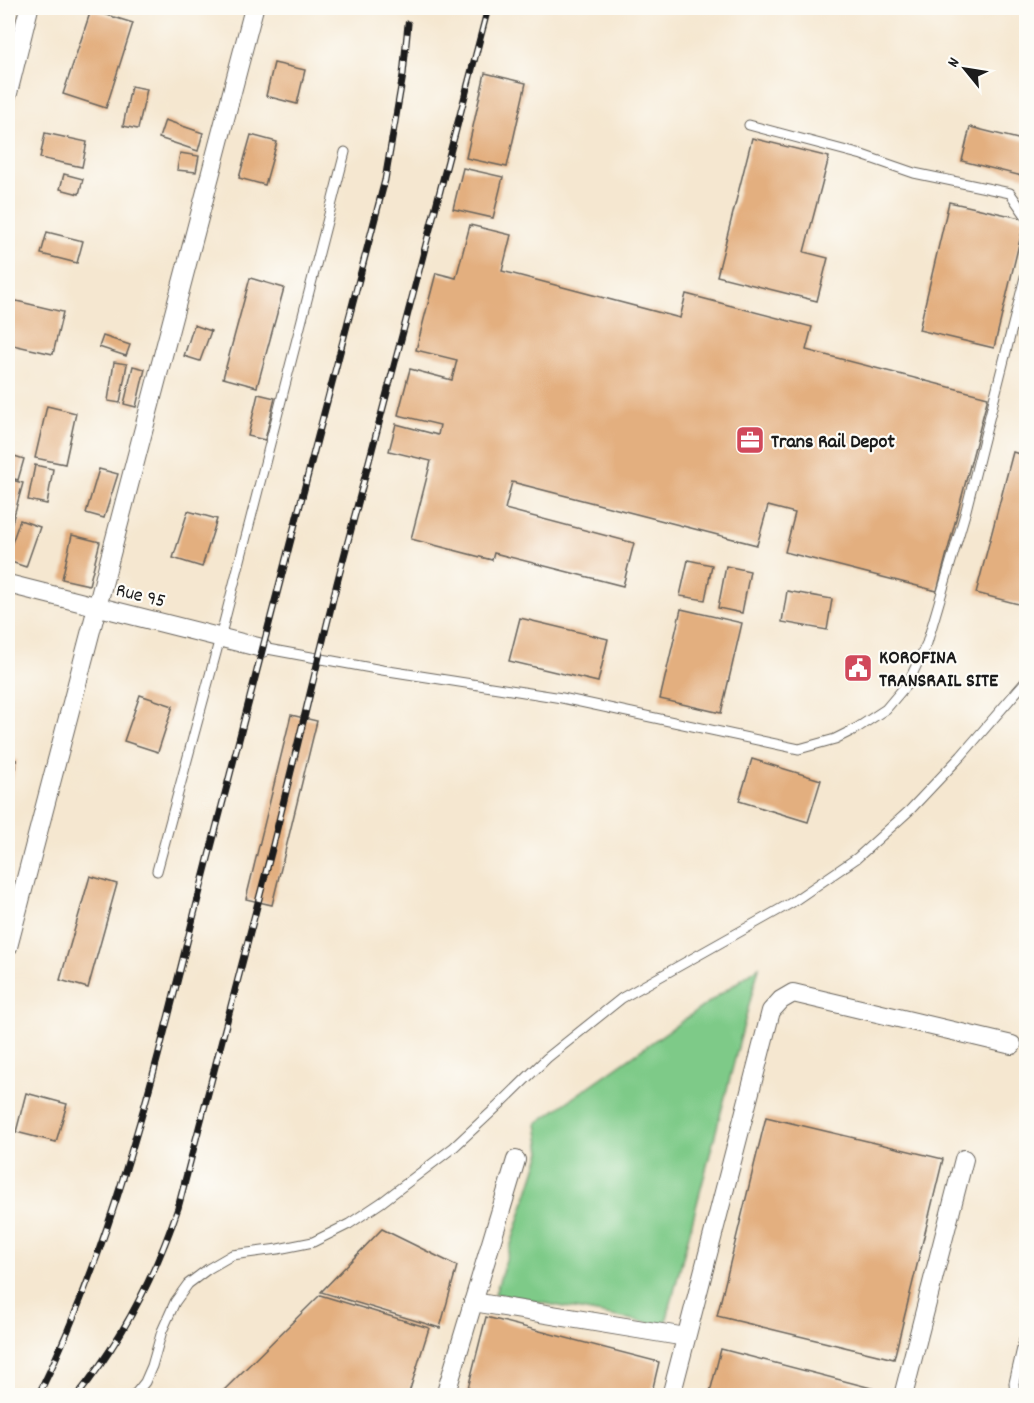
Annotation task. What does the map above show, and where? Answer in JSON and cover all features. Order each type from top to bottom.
[{"type":"street","points":[[8,93],[29,8]]},
{"type":"street","points":[[8,947],[254,8]]},
{"type":"street","name":"Rue 95","points":[[8,584],[262,648]]},
{"type":"street","points":[[671,1395],[771,1011],[781,1000],[793,993],[1012,1045]]},
{"type":"street","points":[[903,1395],[964,1159]]},
{"type":"street","points":[[445,1395],[516,1160]]},
{"type":"street","points":[[473,1302],[686,1336]]},
{"type":"lane","points":[[749,125],[862,155],[914,173],[1010,193],[1026,216]]},
{"type":"lane","points":[[157,871],[220,638],[345,153]]},
{"type":"lane","points":[[262,648],[382,670],[562,698],[800,749],[835,739],[886,710],[908,683],[927,643],[964,514],[1026,273]]},
{"type":"lane","points":[[132,1395],[145,1382],[162,1331],[175,1302],[188,1284],[232,1255],[313,1242],[349,1224],[382,1202],[454,1147],[547,1058],[622,998],[791,903],[857,858],[917,802],[961,756],[1026,681]]},
{"type":"lane","points":[[1015,1395],[1014,1383],[1026,1331]]},
{"type":"green space","points":[[759,967],[665,1326],[495,1294],[541,1152],[537,1123]]},
{"type":"building","points":[[91,10],[133,23],[106,108],[63,94]]},
{"type":"building","points":[[274,63],[305,70],[297,104],[266,96]]},
{"type":"building","points":[[485,73],[526,83],[507,167],[466,158]]},
{"type":"building","points":[[131,86],[147,89],[138,129],[123,126]]},
{"type":"building","points":[[165,120],[203,133],[198,151],[159,138]]},
{"type":"building","points":[[970,127],[1026,141],[1026,177],[962,161]]},
{"type":"building","points":[[45,133],[87,142],[82,167],[40,158]]},
{"type":"building","points":[[251,135],[277,142],[265,185],[239,178]]},
{"type":"building","points":[[752,138],[829,157],[804,252],[828,258],[817,301],[717,276]]},
{"type":"building","points":[[180,153],[199,156],[196,172],[177,170]]},
{"type":"building","points":[[463,168],[503,177],[493,218],[453,209]]},
{"type":"building","points":[[64,174],[83,179],[79,194],[60,189]]},
{"type":"building","points":[[949,202],[1025,219],[994,348],[919,330]]},
{"type":"building","name":"Trans Rail Depot","points":[[470,225],[511,235],[502,271],[680,318],[686,294],[812,327],[806,350],[988,397],[937,591],[785,552],[795,513],[768,506],[757,545],[512,482],[505,509],[634,543],[623,586],[494,553],[492,560],[411,539],[431,461],[389,451],[396,424],[438,435],[440,425],[398,415],[410,369],[452,380],[457,360],[416,350],[436,273],[456,278]]},
{"type":"building","points":[[47,232],[83,241],[77,263],[41,254]]},
{"type":"building","points":[[250,278],[284,288],[257,387],[223,378]]},
{"type":"building","points":[[8,299],[63,312],[53,354],[8,344]]},
{"type":"building","points":[[194,325],[211,331],[200,361],[184,356]]},
{"type":"building","points":[[103,336],[130,345],[126,356],[99,347]]},
{"type":"building","points":[[114,362],[127,364],[120,403],[108,401]]},
{"type":"building","points":[[133,366],[145,369],[136,407],[124,404]]},
{"type":"building","points":[[258,394],[275,398],[265,440],[248,436]]},
{"type":"building","points":[[47,406],[76,413],[65,464],[35,458]]},
{"type":"building","points":[[1013,452],[1026,456],[1026,606],[976,593]]},
{"type":"building","points":[[8,454],[24,459],[18,480],[8,477]]},
{"type":"building","points":[[35,465],[53,469],[47,504],[28,500]]},
{"type":"building","points":[[99,469],[118,474],[104,518],[86,513]]},
{"type":"building","points":[[8,479],[23,483],[8,537]]},
{"type":"building","points":[[188,511],[217,519],[202,567],[173,558]]},
{"type":"building","points":[[20,520],[40,527],[26,567],[8,561],[8,554]]},
{"type":"building","points":[[72,535],[100,542],[89,585],[62,579]]},
{"type":"building","points":[[688,560],[712,565],[705,600],[680,596]]},
{"type":"building","points":[[726,566],[750,571],[742,613],[718,608]]},
{"type":"building","points":[[787,591],[832,599],[827,630],[782,622]]},
{"type":"building","points":[[681,609],[742,623],[721,713],[660,699]]},
{"type":"building","points":[[520,618],[608,639],[598,682],[509,661]]},
{"type":"building","points":[[140,695],[173,706],[158,752],[124,741]]},
{"type":"building","points":[[291,715],[317,721],[272,905],[246,899]]},
{"type":"building","points":[[8,758],[17,760],[8,798]]},
{"type":"building","points":[[752,759],[821,780],[808,822],[739,801]]},
{"type":"building","points":[[90,876],[117,884],[88,988],[60,980]]},
{"type":"building","points":[[26,1093],[67,1104],[56,1142],[16,1132]]},
{"type":"building","points":[[766,1117],[943,1159],[894,1359],[717,1316]]},
{"type":"building","points":[[382,1229],[457,1266],[440,1328],[321,1292]]},
{"type":"building","points":[[320,1295],[429,1328],[408,1396],[218,1396]]},
{"type":"building","points":[[486,1317],[659,1362],[651,1396],[466,1396]]},
{"type":"building","points":[[721,1349],[879,1390],[877,1396],[709,1396]]},
{"type":"railway","points":[[77,1396],[109,1353],[136,1306],[159,1258],[178,1208],[272,849],[337,583],[488,8]]},
{"type":"railway","points":[[38,1396],[93,1267],[116,1201],[155,1066],[385,180],[403,75],[408,24]]},
{"type":"place","name":"Trans Rail Depot","points":[[750,440]]},
{"type":"place","name":"KOROFINA TRANSRAIL SITE","points":[[858,668]]}]
